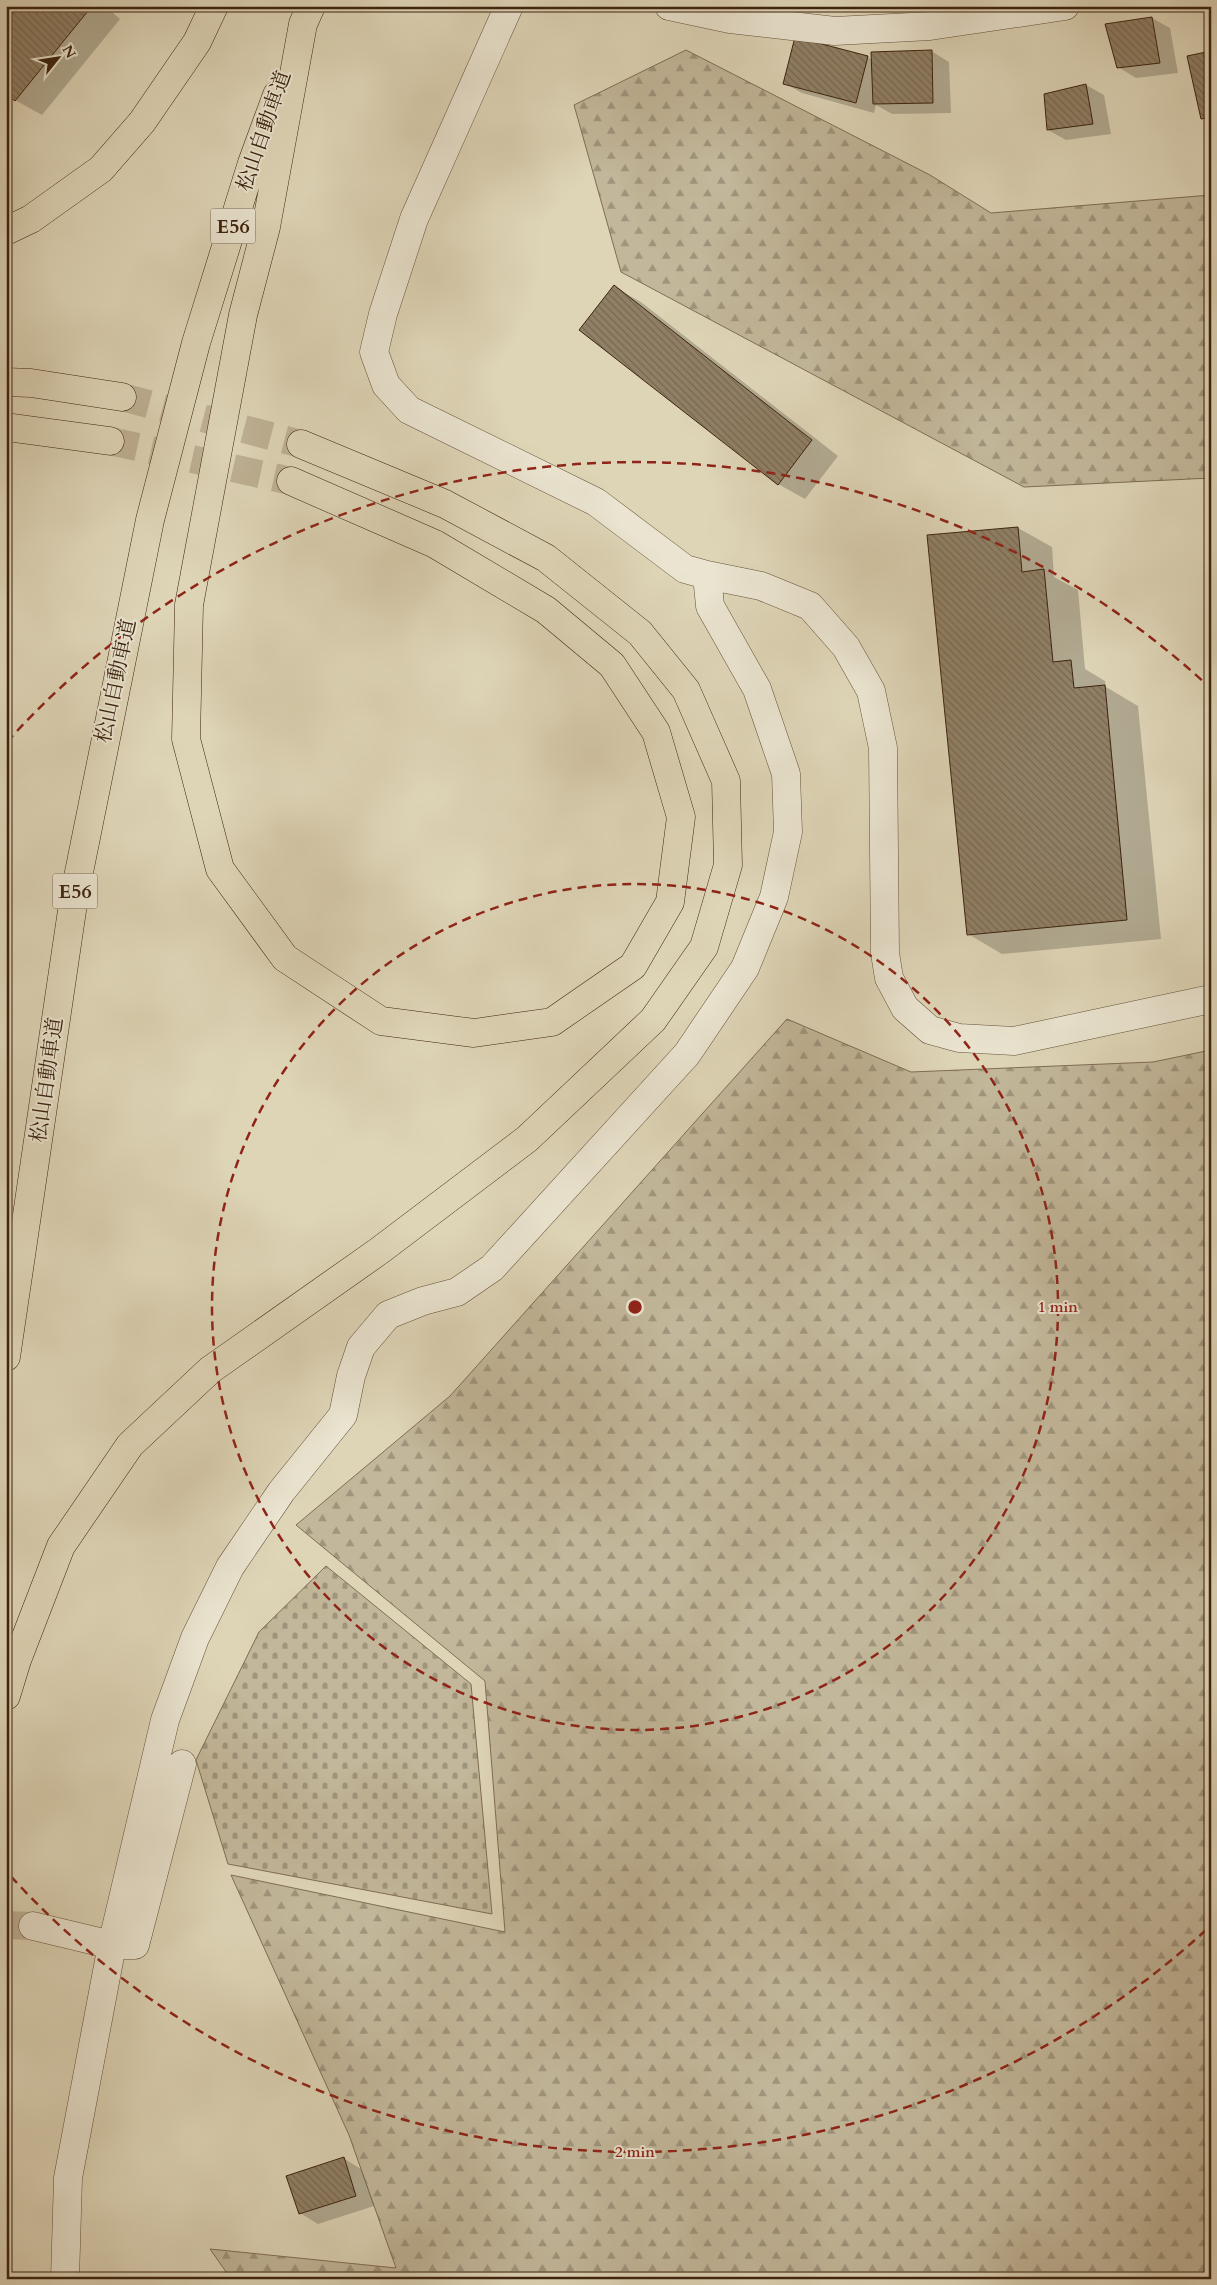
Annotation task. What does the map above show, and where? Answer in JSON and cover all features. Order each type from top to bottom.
[{"type":"highway","points":[[6,231],[31,219],[101,168],[142,122],[197,42],[214,6]]},
{"type":"highway","points":[[291,481],[435,544],[546,610],[612,665],[656,732],[682,817],[670,902],[633,966],[552,1022],[474,1033],[381,1021],[284,958],[220,869],[186,739],[189,605],[243,314],[266,227],[307,12]]},
{"type":"highway","name":"松山自動車道","points":[[6,1356],[74,897],[150,520],[208,305],[252,163],[307,12]]},
{"type":"highway","points":[[6,382],[31,383],[122,397]]},
{"type":"highway","points":[[6,427],[110,441]]},
{"type":"highway","points":[[6,1696],[17,1660],[61,1546],[130,1445],[210,1370],[379,1251],[527,1139],[654,1020],[704,947],[728,865],[726,781],[686,690],[640,633],[546,558],[445,504],[301,444]]},
{"type":"street","points":[[509,6],[414,219],[382,314],[374,352],[386,385],[409,410],[596,502],[685,569],[761,586],[810,606],[846,647],[872,691],[883,748],[885,953],[889,978],[905,1008],[930,1030],[959,1038],[1014,1041],[1211,999]]},
{"type":"street","points":[[669,6],[730,19],[835,31],[930,26],[1065,6]]},
{"type":"street","points":[[64,2279],[68,2178],[112,1945],[165,1720],[195,1638],[230,1567],[281,1492],[343,1415],[351,1376],[361,1347],[388,1315],[422,1301],[457,1292],[492,1268],[687,1054],[745,968],[774,897],[788,832],[786,774],[758,689],[710,606],[707,574]]},
{"type":"street","points":[[33,1926],[112,1945],[135,1946],[182,1764]]},
{"type":"green space","points":[[686,50],[930,175],[991,213],[1211,195],[1211,478],[1024,487],[621,272],[574,105]]},
{"type":"green space","points":[[787,1019],[911,1072],[1153,1062],[1211,1050],[1211,2279],[231,2279],[210,2249],[396,2268],[349,2135],[231,1875],[505,1932],[485,1681],[296,1525],[450,1396]]},
{"type":"green space","points":[[326,1566],[471,1684],[492,1914],[228,1864],[196,1760],[259,1632]]},
{"type":"building","points":[[19,6],[92,6],[15,101],[6,94],[6,22]]},
{"type":"building","points":[[1152,17],[1160,63],[1117,68],[1105,24]]},
{"type":"building","points":[[795,37],[868,56],[856,103],[783,84]]},
{"type":"building","points":[[932,50],[933,103],[873,104],[871,52]]},
{"type":"building","points":[[1211,51],[1211,117],[1201,119],[1187,56]]},
{"type":"building","points":[[1086,84],[1093,124],[1047,130],[1044,94]]},
{"type":"building","points":[[614,285],[812,440],[778,485],[579,330]]},
{"type":"building","points":[[1018,527],[1022,572],[1044,569],[1053,662],[1071,660],[1074,688],[1105,685],[1127,920],[967,935],[927,535]]},
{"type":"building","points":[[344,2157],[356,2196],[299,2214],[286,2176]]},
{"type":"tunnel","points":[[122,397],[301,444]]},
{"type":"tunnel","points":[[110,441],[291,481]]},
{"type":"tunnel","points":[[6,1925],[33,1926]]}]
